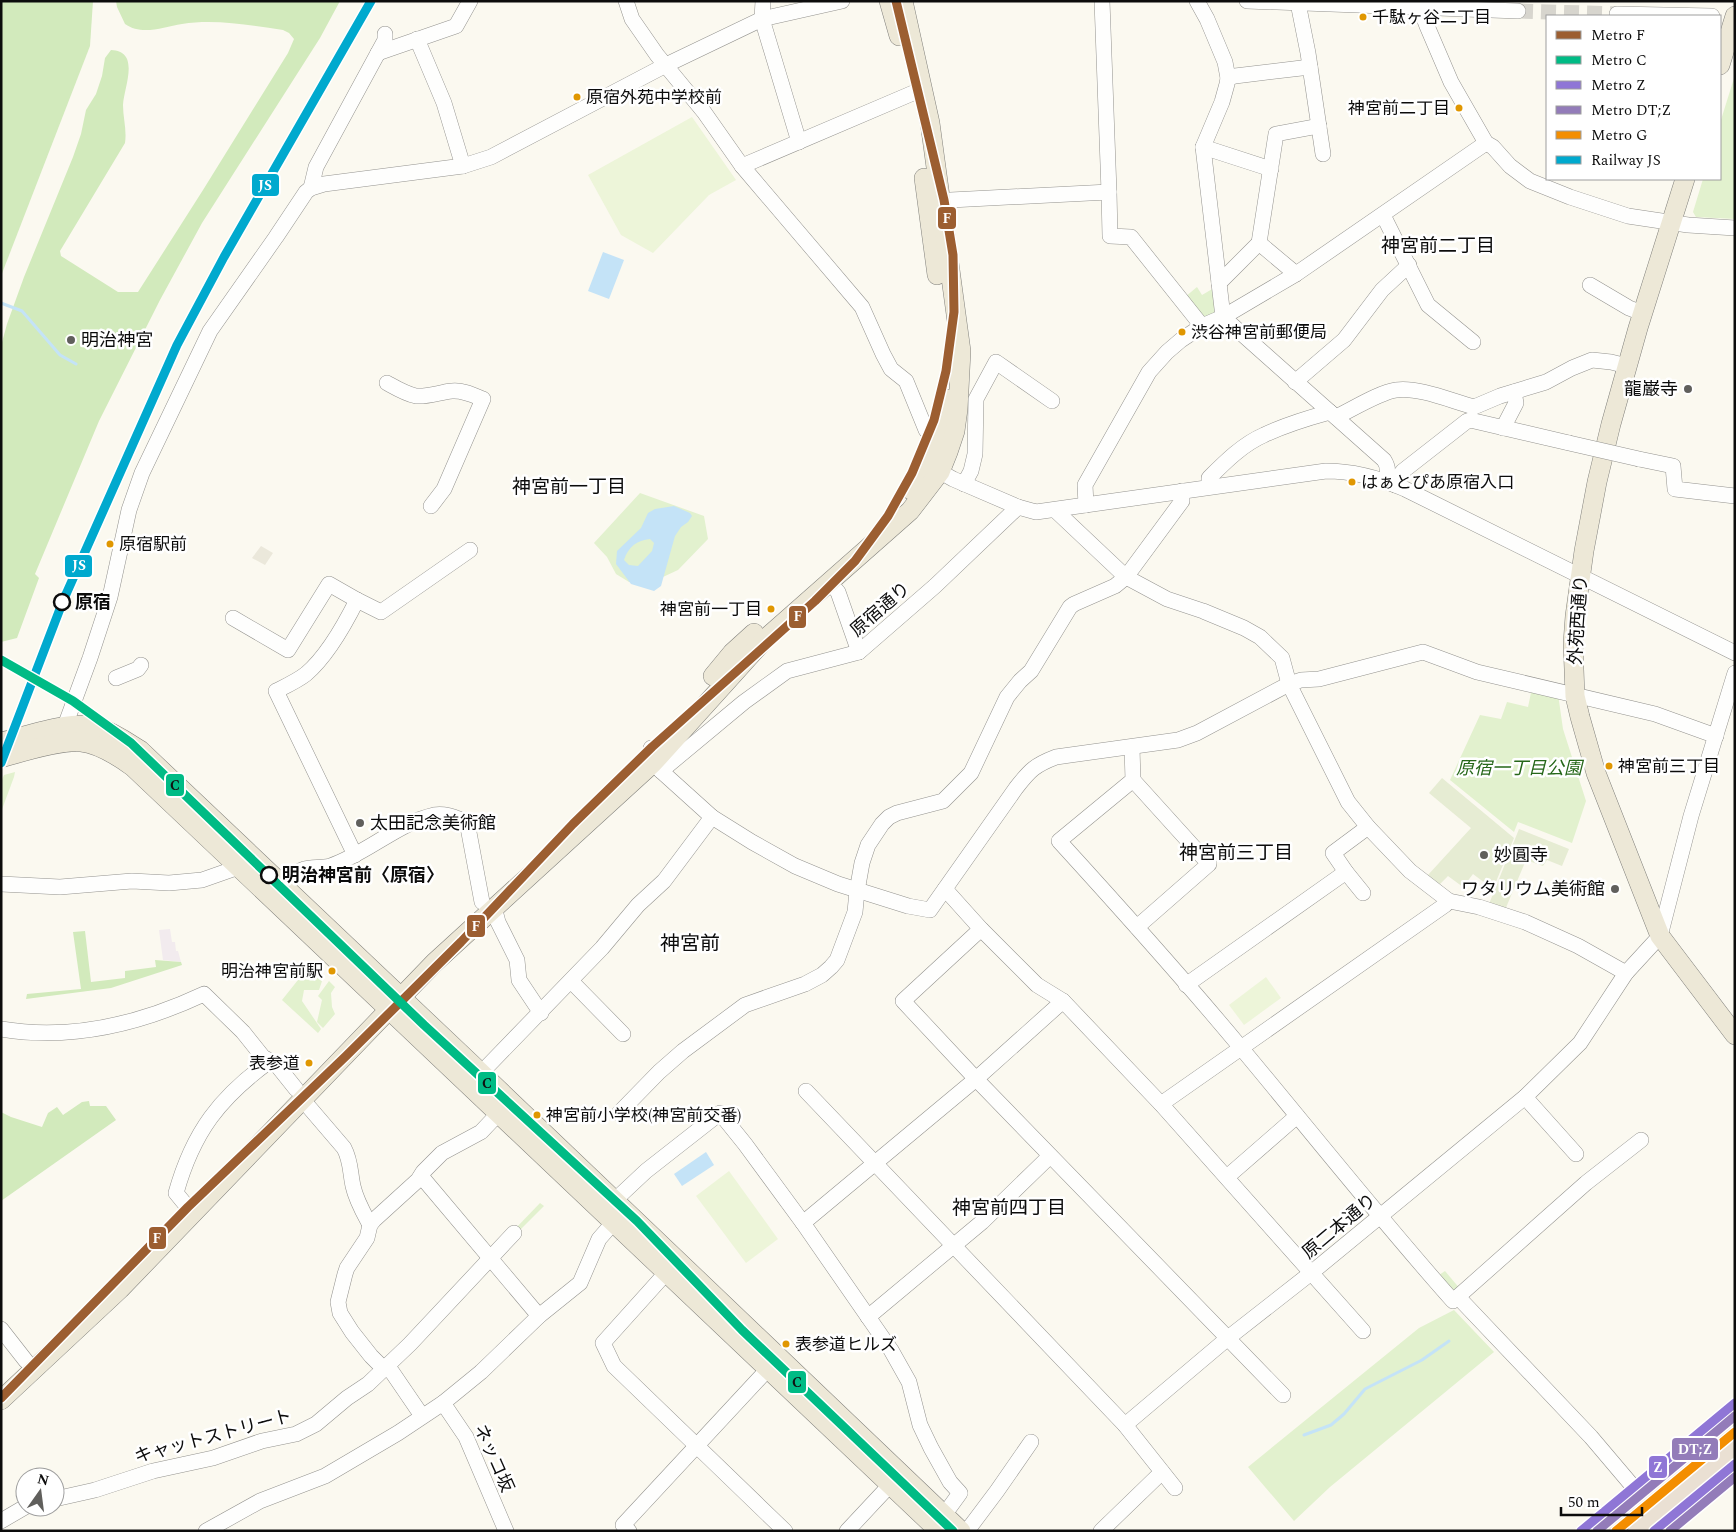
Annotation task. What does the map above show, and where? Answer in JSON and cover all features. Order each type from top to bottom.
[{"type":"highway","points":[[1599,1531],[1735,1416]]},
{"type":"highway","points":[[1640,1531],[1731,1462]]},
{"type":"main road","points":[[1,1384],[112,1281],[185,1204],[299,1094],[488,905],[655,760],[764,639],[910,511],[955,431],[961,351],[913,93],[889,1]]},
{"type":"main road","points":[[655,760],[732,654],[889,516],[934,469],[947,401],[948,358],[946,326],[931,236],[933,201],[930,123],[903,1]]},
{"type":"main road","points":[[1721,62],[1735,17],[1733,1]]},
{"type":"main road","name":"外苑西通り","points":[[1685,180],[1642,313],[1597,482],[1580,577],[1573,643],[1576,696],[1596,773],[1660,936],[1733,1028]]},
{"type":"main road","points":[[13,750],[65,726],[85,725],[109,731],[140,750],[283,886],[498,1114],[890,1485],[942,1523],[961,1531]]},
{"type":"main road","points":[[1,742],[13,750],[58,744],[88,743],[123,760],[142,774],[239,867],[391,1000],[482,1073],[942,1523]]},
{"type":"main road","points":[[1,1400],[120,1289],[299,1094]]},
{"type":"street","points":[[378,52],[456,26],[470,1]]},
{"type":"street","points":[[626,1],[632,19],[656,55],[704,112],[742,166],[862,307],[891,370],[906,381],[926,430],[938,441]]},
{"type":"street","points":[[763,1],[762,19],[798,142]]},
{"type":"street","points":[[58,744],[110,597],[134,490],[210,331],[276,237],[302,196],[311,188],[324,184],[463,166],[491,157],[666,65],[762,19],[842,1]]},
{"type":"street","points":[[1102,1],[1110,236],[1131,237],[1202,326]]},
{"type":"street","points":[[1197,1],[1207,19],[1224,62],[1228,78],[1222,102],[1203,147],[1223,317],[1384,460],[1388,466],[1390,483]]},
{"type":"street","points":[[1247,1],[1420,5],[1518,11]]},
{"type":"street","points":[[1298,3],[1323,154]]},
{"type":"street","points":[[1420,5],[1450,82],[1486,143],[1493,147],[1510,166],[1530,181],[1570,198],[1628,216],[1688,225],[1735,228]]},
{"type":"street","points":[[1617,14],[1664,15]]},
{"type":"street","points":[[1721,16],[1735,17]]},
{"type":"street","points":[[311,188],[314,173],[323,152],[385,40],[385,34]]},
{"type":"street","points":[[417,40],[444,103],[463,166]]},
{"type":"street","points":[[1228,78],[1310,67]]},
{"type":"street","points":[[742,166],[913,93]]},
{"type":"street","points":[[1219,283],[1259,243],[1276,134],[1319,126]]},
{"type":"street","points":[[1086,505],[1085,485],[1124,414],[1149,372],[1180,340],[1296,274],[1486,143]]},
{"type":"street","points":[[1203,147],[1271,169]]},
{"type":"street","points":[[933,201],[1109,192]]},
{"type":"street","points":[[1383,215],[1428,305],[1473,342]]},
{"type":"street","points":[[1259,243],[1296,274]]},
{"type":"street","points":[[1295,382],[1344,340],[1382,290],[1409,265]]},
{"type":"street","points":[[1590,285],[1628,308],[1642,313]]},
{"type":"street","points":[[1209,487],[1209,478],[1229,458],[1262,435],[1301,420],[1333,415],[1386,392],[1397,390],[1449,398],[1474,407],[1546,382],[1592,360],[1627,366]]},
{"type":"street","points":[[964,484],[971,472],[975,454],[976,399],[996,362],[1052,400]]},
{"type":"street","points":[[387,382],[416,396],[461,391],[483,399],[444,490],[431,506]]},
{"type":"street","points":[[1503,428],[1516,403],[1514,392]]},
{"type":"street","points":[[1390,483],[1467,421],[1673,466],[1675,489],[1735,496]]},
{"type":"street","points":[[934,469],[1018,507],[1036,512],[1326,471],[1345,471],[1390,483],[1735,652]]},
{"type":"street","points":[[619,1113],[659,1072],[683,1051],[745,1005],[805,984],[822,975],[831,967],[837,960],[855,912],[864,854],[882,824],[897,813],[937,804],[966,778],[975,767],[1007,697],[1031,671],[1070,607],[1115,586],[1126,577],[1182,501],[1182,491]]},
{"type":"street","name":"原宿通り","points":[[655,760],[699,739],[744,702],[787,671],[858,652],[936,585],[1018,507]]},
{"type":"street","points":[[1055,510],[1126,577],[1167,599],[1244,628],[1260,637],[1282,658],[1289,684],[1348,802],[1368,827],[1410,871],[1449,901],[1525,922],[1578,946],[1626,973]]},
{"type":"street","points":[[233,618],[288,650],[329,584],[382,612],[470,550]]},
{"type":"street","points":[[830,583],[838,592],[858,652]]},
{"type":"street","points":[[355,855],[276,691],[304,675],[313,667],[345,624],[357,600]]},
{"type":"street","points":[[655,760],[712,817],[789,863],[857,891],[908,906],[930,910],[1030,770],[1042,762],[1056,757],[1132,748],[1178,740],[1197,733],[1289,684],[1423,652],[1477,672],[1656,714],[1716,736]]},
{"type":"street","points":[[116,678],[138,669],[141,665]]},
{"type":"street","points":[[1660,936],[1691,816],[1735,673]]},
{"type":"street","points":[[1132,748],[1133,780],[1209,864],[1137,927]]},
{"type":"street","points":[[1133,780],[1059,841],[1137,927],[1241,1048],[1296,1116],[1453,1301],[1586,1183],[1641,1140]]},
{"type":"street","points":[[283,886],[294,874],[304,869],[329,866],[355,855],[422,818],[447,815],[467,822],[488,905],[517,960],[519,980],[541,1013]]},
{"type":"street","points":[[482,1073],[602,948],[638,905],[664,881],[712,817]]},
{"type":"street","points":[[1362,893],[1333,853],[1368,827]]},
{"type":"street","points":[[1,884],[60,886],[132,881],[169,884],[202,880],[239,867]]},
{"type":"street","points":[[1186,985],[1346,872]]},
{"type":"street","points":[[945,889],[981,929],[1037,985],[1063,1001],[1161,1104],[1363,1331]]},
{"type":"street","points":[[1161,1104],[1449,901]]},
{"type":"street","points":[[981,929],[903,1001],[1050,1156],[1283,1395]]},
{"type":"street","name":"原二本通り","points":[[1124,1425],[1525,1097],[1580,1043],[1626,973],[1660,936]]},
{"type":"street","points":[[572,980],[623,1034]]},
{"type":"street","points":[[1,1030],[45,1033],[100,1030],[145,1017],[204,994],[243,1032],[263,1057],[276,1064],[344,1148],[349,1156],[352,1184],[356,1197],[370,1225]]},
{"type":"street","points":[[803,1223],[976,1079],[1063,1001]]},
{"type":"street","points":[[185,1204],[176,1193],[193,1144],[203,1127],[222,1102],[238,1086],[270,1061]]},
{"type":"street","points":[[806,1091],[1124,1425],[1175,1488]]},
{"type":"street","points":[[1525,1097],[1576,1154]]},
{"type":"street","points":[[614,1201],[646,1170],[720,1113],[746,1144],[803,1223],[891,1350],[909,1382],[924,1432],[950,1482],[960,1493],[942,1523]]},
{"type":"street","points":[[422,1416],[392,1372],[384,1368],[371,1356],[352,1332],[340,1313],[338,1302],[347,1268],[367,1238],[370,1225],[442,1153],[481,1132],[498,1114]]},
{"type":"street","points":[[1227,1177],[1296,1116]]},
{"type":"street","points":[[868,1317],[982,1222],[1050,1156]]},
{"type":"street","points":[[421,1176],[540,1316]]},
{"type":"street","points":[[206,1531],[260,1501],[325,1476],[398,1433],[443,1402],[481,1372],[540,1316],[580,1283],[598,1239],[613,1223]]},
{"type":"street","name":"キャットストリート","points":[[65,1497],[95,1490],[153,1471],[213,1458],[301,1432],[324,1418],[347,1398],[368,1384],[420,1335],[443,1306],[514,1233]]},
{"type":"street","points":[[666,1273],[602,1343],[614,1366],[784,1531]]},
{"type":"street","points":[[1458,1297],[1585,1430],[1641,1496]]},
{"type":"street","points":[[1,1329],[26,1361]]},
{"type":"street","points":[[628,1531],[624,1525],[768,1369]]},
{"type":"street","name":"ネッコ坂","points":[[443,1402],[466,1437],[506,1531]]},
{"type":"street","points":[[967,1531],[1031,1442]]},
{"type":"street","points":[[1101,1531],[1162,1472]]},
{"type":"street","points":[[847,1531],[890,1485]]},
{"type":"street","points":[[1,1520],[15,1512]]},
{"type":"shaded area","points":[[261,546],[273,553],[265,565],[252,558]]},
{"type":"shaded area","points":[[170,929],[172,942],[175,942],[176,951],[178,951],[181,962],[163,960],[159,930]]},
{"type":"green space","points":[[1,1],[93,1],[90,46],[1,276]]},
{"type":"green space","points":[[116,1],[340,1],[320,38],[202,223],[160,300],[99,421],[35,574],[39,578],[17,638],[1,642],[1,346],[24,277],[73,157],[81,134],[86,110],[96,94],[105,58],[111,50],[126,56],[128,63],[128,80],[123,105],[126,133],[125,143],[60,251],[61,256],[118,292],[138,292],[288,53],[294,39],[283,30],[219,22],[182,24],[153,30],[132,28],[125,24]]},
{"type":"green space","points":[[1735,75],[1735,219],[1696,217],[1693,212],[1703,180],[1721,180],[1721,120]]},
{"type":"green space","points":[[692,117],[736,180],[709,195],[653,253],[621,235],[588,175]]},
{"type":"green space","points":[[1197,287],[1202,295],[1214,288],[1219,314],[1204,321],[1185,297]]},
{"type":"green space","points":[[640,493],[704,516],[708,539],[678,570],[650,583],[629,582],[616,574],[607,557],[594,543]]},
{"type":"green space","name":"原宿一丁目公園","points":[[1532,688],[1558,694],[1563,729],[1586,801],[1572,843],[1518,822],[1514,832],[1450,780],[1480,715],[1501,719],[1507,702],[1528,707]]},
{"type":"green space","points":[[15,772],[1,812],[1,782],[4,775]]},
{"type":"green space","points":[[1442,778],[1514,838],[1493,889],[1473,874],[1463,887],[1448,876],[1439,885],[1428,875],[1471,828],[1429,793]]},
{"type":"green space","points":[[1519,829],[1569,849],[1562,866],[1547,860],[1543,866],[1526,860],[1505,910],[1489,904]]},
{"type":"green space","points":[[85,931],[91,982],[125,978],[125,971],[156,967],[155,960],[181,962],[182,965],[111,988],[26,999],[27,994],[81,989],[73,932]]},
{"type":"green space","points":[[306,970],[322,981],[319,990],[304,990],[302,1001],[321,1029],[318,1033],[282,1000]]},
{"type":"green space","points":[[1266,977],[1281,998],[1244,1025],[1229,1005]]},
{"type":"green space","points":[[329,981],[335,987],[331,993],[332,1007],[335,1014],[323,1028],[317,1022],[322,1000],[318,996]]},
{"type":"green space","points":[[89,1101],[90,1106],[106,1106],[116,1120],[1,1201],[1,1112],[42,1127],[48,1113],[57,1107],[63,1115],[82,1102]]},
{"type":"green space","points":[[729,1171],[778,1239],[746,1263],[696,1196]]},
{"type":"green space","points":[[540,1203],[544,1206],[517,1233],[514,1230]]},
{"type":"green space","points":[[1445,1271],[1461,1290],[1453,1297],[1436,1277]]},
{"type":"green space","points":[[1454,1310],[1494,1352],[1330,1487],[1294,1521],[1248,1467],[1419,1328]]},
{"type":"water","points":[[603,252],[624,260],[609,299],[588,291]]},
{"type":"water","points":[[674,506],[690,513],[692,516],[675,536],[661,586],[654,591],[631,584],[616,564],[617,551],[641,528],[648,513],[655,509]],"holes":[[[650,539],[654,543],[652,551],[638,566],[629,565],[624,560],[628,551],[637,543]]]},
{"type":"water","points":[[706,1152],[714,1165],[682,1186],[674,1174]]},
{"type":"waterway","points":[[1,303],[22,311],[60,355],[76,364]]},
{"type":"waterway","points":[[1304,1435],[1331,1425],[1344,1414],[1365,1389],[1422,1360],[1449,1341]]},
{"type":"tunnel","points":[[1518,11],[1617,14]]},
{"type":"metro line","name":"F","points":[[1,1398],[188,1207],[346,1056],[461,942],[573,824],[652,747],[815,601],[855,561],[888,516],[912,473],[934,420],[946,371],[954,312],[953,255],[944,200],[896,1]]},
{"type":"metro line","name":"C","points":[[1,660],[73,701],[131,743],[424,1025],[637,1221],[742,1330],[953,1531]]},
{"type":"metro line","name":"Z","points":[[1581,1531],[1735,1403]]},
{"type":"metro line","name":"DT;Z","points":[[1597,1531],[1735,1416]]},
{"type":"metro line","name":"G","points":[[1616,1531],[1735,1432]]},
{"type":"metro line","name":"Z","points":[[1654,1531],[1735,1464]]},
{"type":"metro line","name":"DT;Z","points":[[1670,1531],[1735,1477]]},
{"type":"rail line","name":"JS","points":[[1,763],[63,601],[177,345],[224,257],[371,1]]},
{"type":"place","name":"千駄ヶ谷二丁目","points":[[1363,17]]},
{"type":"place","name":"原宿外苑中学校前","points":[[577,97]]},
{"type":"place","name":"神宮前二丁目","points":[[1459,108]]},
{"type":"place","name":"渋谷神宮前郵便局","points":[[1182,332]]},
{"type":"place","name":"明治神宮","points":[[71,340]]},
{"type":"place","name":"龍巌寺","points":[[1688,389]]},
{"type":"place","name":"はぁとぴあ原宿入口","points":[[1352,482]]},
{"type":"place","name":"原宿駅前","points":[[110,544]]},
{"type":"place","name":"原宿","points":[[62,602]]},
{"type":"place","name":"神宮前一丁目","points":[[771,609]]},
{"type":"place","name":"神宮前三丁目","points":[[1609,766]]},
{"type":"place","name":"太田記念美術館","points":[[360,823]]},
{"type":"place","name":"妙圓寺","points":[[1484,855]]},
{"type":"place","name":"明治神宮前〈原宿〉","points":[[269,875]]},
{"type":"place","name":"ワタリウム美術館","points":[[1615,889]]},
{"type":"place","name":"明治神宮前駅","points":[[332,971]]},
{"type":"place","name":"表参道","points":[[309,1063]]},
{"type":"place","name":"神宮前小学校(神宮前交番)","points":[[537,1115]]},
{"type":"place","name":"表参道ヒルズ","points":[[786,1344]]},
{"type":"district","name":"神宮前二丁目","points":[[1438,245]]},
{"type":"district","name":"神宮前一丁目","points":[[569,486]]},
{"type":"district","name":"神宮前三丁目","points":[[1236,852]]},
{"type":"district","name":"神宮前","points":[[690,943]]},
{"type":"district","name":"神宮前四丁目","points":[[1009,1207]]}]
